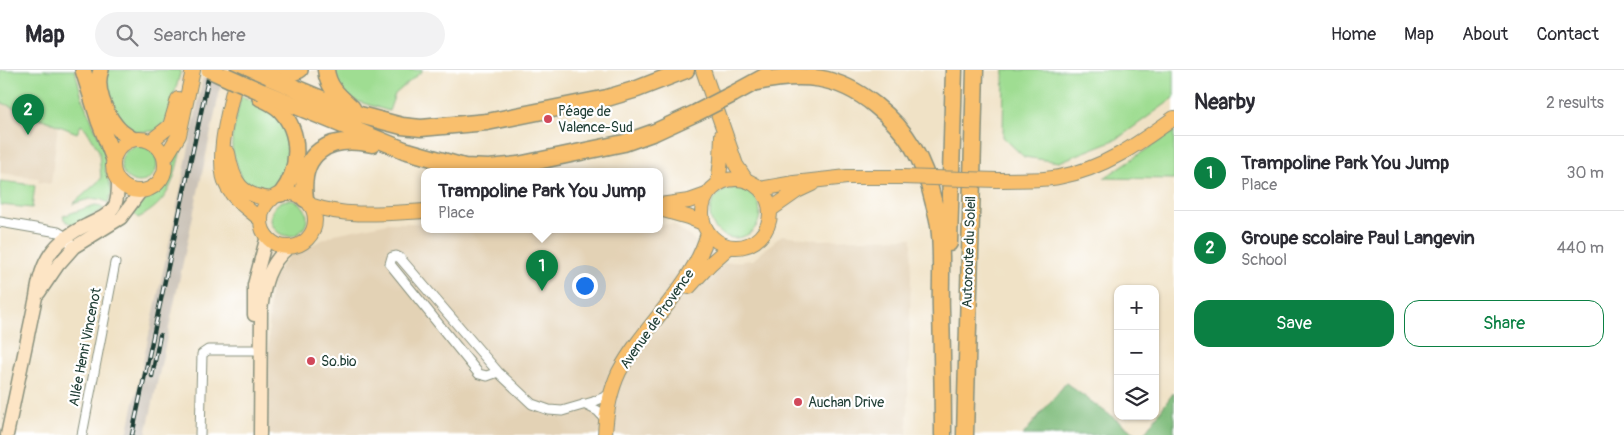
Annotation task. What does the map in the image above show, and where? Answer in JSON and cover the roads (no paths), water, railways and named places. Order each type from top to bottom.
[{"type":"highway","points":[[83,70],[98,121],[113,157]]},
{"type":"highway","points":[[101,70],[100,90],[111,119],[120,130],[132,139]]},
{"type":"highway","points":[[209,70],[264,79],[360,115],[402,126],[421,128],[472,124],[620,95],[684,71]]},
{"type":"highway","points":[[264,79],[300,70]]},
{"type":"highway","points":[[326,70],[328,82],[333,90],[360,115]]},
{"type":"highway","points":[[308,202],[303,183],[308,164],[314,155],[337,142],[354,140],[404,150],[464,167],[489,168],[518,165],[624,143],[655,132],[757,82],[777,70]]},
{"type":"highway","name":"Autoroute du Soleil","points":[[944,435],[954,70]]},
{"type":"highway","name":"Autoroute du Soleil","points":[[965,435],[976,70]]},
{"type":"highway","points":[[757,82],[800,76],[820,78],[843,85],[868,99],[882,110],[902,131],[920,158],[930,184],[939,226],[944,435]]},
{"type":"highway","points":[[264,79],[290,124],[296,142],[297,154],[286,188],[277,196]]},
{"type":"highway","points":[[264,79],[404,150]]},
{"type":"main road","points":[[151,141],[170,126],[174,117],[184,70]]},
{"type":"main road","points":[[118,182],[132,190],[141,191],[148,190],[160,181],[164,174],[165,158],[178,136],[193,70]]},
{"type":"main road","points":[[243,70],[228,143],[230,164],[236,181],[242,189],[255,196],[298,195],[308,202],[329,210],[350,214],[421,212]]},
{"type":"main road","points":[[703,70],[736,165],[746,180]]},
{"type":"main road","points":[[232,73],[224,136],[222,171],[229,190],[239,203],[261,220],[267,236],[280,246],[288,247],[301,244],[314,229],[350,214]]},
{"type":"main road","points":[[760,188],[847,177],[998,180],[1057,178],[1084,171],[1124,153],[1174,118]]},
{"type":"main road","points":[[718,184],[723,144],[721,120]]},
{"type":"main road","points":[[6,435],[36,297],[58,265],[77,230],[105,216],[111,210],[116,200],[118,182],[113,170],[113,157],[120,146],[132,139],[138,138],[151,141],[165,158]]},
{"type":"main road","points":[[663,206],[706,195],[718,184],[736,178],[746,180],[760,188],[767,198],[770,210],[767,227],[762,236],[745,246],[729,246],[714,239],[705,228],[688,216],[663,208]]},
{"type":"main road","points":[[770,210],[797,191],[824,179]]},
{"type":"main road","points":[[70,242],[120,218],[141,191]]},
{"type":"main road","points":[[705,228],[702,208],[706,195]]},
{"type":"main road","points":[[261,220],[264,208],[277,196]]},
{"type":"main road","points":[[308,202],[315,221],[314,229]]},
{"type":"main road","name":"Avenue de Provence","points":[[605,435],[611,394],[619,372],[696,264],[703,248],[705,228]]},
{"type":"main road","points":[[260,397],[255,350],[254,285],[267,236]]},
{"type":"main road","name":"Avenue de Provence","points":[[611,435],[615,408],[620,393],[639,352],[696,278],[729,246]]},
{"type":"main road","points":[[260,435],[261,311],[264,289],[270,268],[288,247]]},
{"type":"street","points":[[0,222],[49,229],[58,232],[70,242]]},
{"type":"street","points":[[498,372],[487,376],[479,374],[390,264],[392,257],[400,258],[498,372],[524,398],[541,408],[562,411],[611,394]]},
{"type":"street","name":"Allée Henri Vincenot","points":[[82,435],[115,263]]},
{"type":"street","points":[[200,435],[202,354],[208,350],[255,350]]},
{"type":"street","points":[[584,404],[598,411],[606,420]]},
{"type":"railway","points":[[132,435],[210,70]]},
{"type":"railway","points":[[152,376],[160,335]]},
{"type":"place","name":"Péage de Valence-Sud","points":[[548,119]]},
{"type":"place","name":"Groupe scolaire Paul Langevin","points":[[28,135]]},
{"type":"place","name":"Trampoline Park You Jump","points":[[542,291]]},
{"type":"place","name":"So.bio","points":[[311,361]]},
{"type":"place","name":"Auchan Drive","points":[[798,402]]}]
